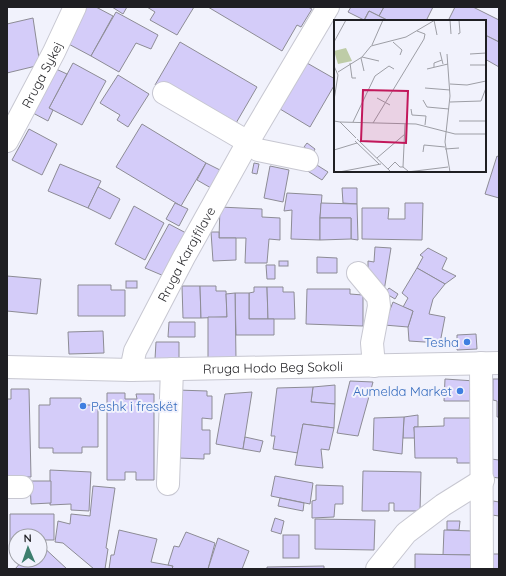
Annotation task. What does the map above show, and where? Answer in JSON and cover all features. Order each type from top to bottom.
[{"type":"street","name":"Rruga Sykej","points":[[7,140],[54,52],[75,7]]},
{"type":"street","name":"Rruga Karajfilave","points":[[131,370],[135,351],[184,257],[248,142],[328,7]]},
{"type":"street","points":[[164,93],[248,142],[258,150],[308,160]]},
{"type":"street","points":[[358,273],[378,297],[379,306],[372,344],[374,366]]},
{"type":"street","points":[[482,569],[483,480],[490,363]]},
{"type":"street","name":"Rruga Hodo Beg Sokoli","points":[[7,367],[131,370],[490,363]]},
{"type":"street","points":[[168,484],[172,369]]},
{"type":"street","points":[[377,569],[406,533],[443,505],[483,480]]},
{"type":"building","points":[[82,7],[96,7],[113,16],[91,56],[63,41]]},
{"type":"building","points":[[112,7],[127,7],[123,14]]},
{"type":"building","points":[[147,7],[194,7],[177,35],[150,20],[155,12]]},
{"type":"building","points":[[208,7],[308,7],[312,9],[301,27],[297,25],[282,51]]},
{"type":"building","points":[[351,7],[384,7],[379,16],[369,11],[364,20],[348,12]]},
{"type":"building","points":[[384,7],[433,7],[426,20],[387,20],[379,16]]},
{"type":"building","points":[[455,7],[473,7],[499,20],[499,42],[486,36],[486,20],[448,20]]},
{"type":"building","points":[[369,11],[387,20],[364,20]]},
{"type":"building","points":[[116,12],[158,35],[151,49],[136,43],[119,72],[91,56]]},
{"type":"building","points":[[33,18],[40,65],[7,73],[7,24]]},
{"type":"building","points":[[486,36],[499,42],[499,67],[486,60]]},
{"type":"building","points":[[180,42],[257,87],[232,130],[155,85]]},
{"type":"building","points":[[73,63],[106,81],[82,125],[49,108]]},
{"type":"building","points":[[307,63],[334,78],[334,86],[310,127],[280,109]]},
{"type":"building","points":[[56,69],[67,74],[49,108],[53,110],[48,121],[33,113]]},
{"type":"building","points":[[118,75],[149,94],[128,127],[117,120],[120,115],[100,103]]},
{"type":"building","points":[[142,124],[206,163],[181,206],[116,167]]},
{"type":"building","points":[[29,129],[57,144],[42,175],[12,160]]},
{"type":"building","points":[[307,143],[315,149],[313,153],[304,147]]},
{"type":"building","points":[[497,156],[499,157],[499,198],[485,194]]},
{"type":"building","points":[[312,162],[328,172],[322,180],[306,170]]},
{"type":"building","points":[[206,163],[220,170],[211,188],[197,180]]},
{"type":"building","points":[[254,163],[259,164],[257,174],[252,173]]},
{"type":"building","points":[[60,164],[101,181],[88,208],[48,191]]},
{"type":"building","points":[[270,166],[289,170],[283,202],[264,198]]},
{"type":"building","points":[[98,187],[120,199],[110,219],[88,208]]},
{"type":"building","points":[[342,188],[357,188],[357,204],[343,203]]},
{"type":"building","points":[[287,193],[322,195],[320,240],[291,239],[292,210],[284,211]]},
{"type":"building","points":[[175,203],[188,209],[179,226],[166,219]]},
{"type":"building","points":[[321,203],[357,204],[358,240],[351,239],[351,218],[320,218]]},
{"type":"building","points":[[405,203],[423,203],[422,240],[362,239],[362,208],[389,208],[388,219],[405,219]]},
{"type":"building","points":[[134,206],[164,223],[145,260],[115,244]]},
{"type":"building","points":[[220,207],[262,209],[262,217],[280,218],[280,240],[269,239],[267,263],[245,263],[246,238],[219,238]]},
{"type":"building","points":[[320,218],[351,218],[351,239],[320,240]]},
{"type":"building","points":[[169,224],[186,233],[164,276],[145,268]]},
{"type":"building","points":[[211,232],[219,232],[219,238],[236,238],[236,260],[213,261]]},
{"type":"building","points":[[375,247],[391,248],[384,291],[368,269],[368,261],[374,262]]},
{"type":"building","points":[[428,248],[447,258],[442,269],[456,276],[445,284],[417,268],[423,257],[420,255]]},
{"type":"building","points":[[317,257],[337,258],[337,273],[317,273]]},
{"type":"building","points":[[279,261],[288,261],[288,266],[279,266]]},
{"type":"building","points":[[266,265],[275,265],[275,279],[267,279]]},
{"type":"building","points":[[417,268],[445,284],[433,299],[429,314],[445,317],[440,343],[409,341],[408,327],[413,311],[403,307],[408,298],[402,293]]},
{"type":"building","points":[[7,276],[41,279],[37,314],[7,311]]},
{"type":"building","points":[[126,281],[137,281],[137,288],[126,288]]},
{"type":"building","points":[[78,285],[111,285],[111,290],[125,290],[125,316],[78,316]]},
{"type":"building","points":[[182,286],[200,286],[201,318],[183,318]]},
{"type":"building","points":[[200,286],[216,286],[216,291],[226,291],[227,317],[201,318]]},
{"type":"building","points":[[254,287],[267,287],[268,319],[249,319],[249,293],[254,292]]},
{"type":"building","points":[[267,287],[283,287],[283,292],[294,292],[295,319],[268,319]]},
{"type":"building","points":[[389,288],[398,294],[395,299],[385,293]]},
{"type":"building","points":[[307,289],[350,289],[350,294],[363,295],[363,326],[306,324]]},
{"type":"building","points":[[235,293],[249,293],[249,319],[274,319],[274,335],[236,335]]},
{"type":"building","points":[[235,293],[236,359],[208,359],[208,317],[227,317],[226,294]]},
{"type":"building","points":[[393,302],[413,311],[408,327],[384,325]]},
{"type":"building","points":[[169,322],[195,322],[195,337],[168,337]]},
{"type":"building","points":[[103,331],[104,353],[69,354],[68,332]]},
{"type":"building","name":"Tesha","points":[[476,334],[477,349],[457,350],[457,335]]},
{"type":"building","points":[[156,342],[179,342],[179,360],[155,359]]},
{"type":"building","name":"Aumelda Market","points":[[445,379],[475,381],[476,401],[444,401]]},
{"type":"building","points":[[493,379],[499,379],[499,417],[497,417],[497,401],[493,400]]},
{"type":"building","points":[[350,381],[373,382],[358,436],[337,433]]},
{"type":"building","points":[[335,385],[335,404],[311,402],[313,387]]},
{"type":"building","points":[[313,387],[311,402],[335,404],[334,428],[303,424],[298,453],[273,449],[275,436],[271,436],[277,388]]},
{"type":"building","points":[[11,389],[29,389],[31,477],[7,477],[7,399],[11,399]]},
{"type":"building","points":[[177,390],[207,391],[207,396],[212,396],[212,419],[202,418],[202,430],[210,430],[210,454],[204,454],[204,459],[178,458]]},
{"type":"building","points":[[252,392],[243,449],[216,444],[225,394]]},
{"type":"building","points":[[107,393],[125,393],[125,399],[137,399],[136,394],[154,394],[154,480],[136,480],[136,472],[125,472],[125,480],[107,480]]},
{"type":"building","points":[[50,398],[81,398],[81,405],[98,405],[98,447],[82,447],[82,453],[53,453],[53,448],[39,448],[39,405],[50,405]]},
{"type":"building","points":[[418,415],[418,427],[414,427],[415,438],[403,438],[404,417]]},
{"type":"building","points":[[404,417],[402,454],[373,450],[374,418]]},
{"type":"building","points":[[444,418],[475,418],[472,463],[457,463],[457,458],[415,458],[414,427],[444,426]]},
{"type":"building","points":[[303,424],[334,428],[329,450],[321,449],[323,468],[295,465]]},
{"type":"building","points":[[245,437],[263,441],[260,452],[243,449]]},
{"type":"building","points":[[491,459],[499,460],[499,478],[491,477]]},
{"type":"building","points":[[50,470],[91,472],[89,511],[71,510],[71,504],[50,505]]},
{"type":"building","points":[[363,471],[421,472],[420,511],[394,511],[394,503],[389,503],[389,511],[362,511]]},
{"type":"building","points":[[275,476],[313,483],[310,504],[271,496]]},
{"type":"building","points":[[30,481],[51,481],[51,503],[31,504]]},
{"type":"building","points":[[316,485],[343,486],[343,504],[335,504],[334,517],[312,518],[312,501],[316,500]]},
{"type":"building","points":[[93,486],[115,488],[106,548],[108,549],[105,569],[94,569],[63,543],[55,542],[58,521],[70,524],[71,514],[90,516]]},
{"type":"building","points":[[280,498],[304,503],[303,511],[278,506]]},
{"type":"building","points":[[493,501],[499,502],[499,516],[492,515]]},
{"type":"building","points":[[10,514],[54,514],[54,540],[48,540],[48,528],[10,528]]},
{"type":"building","points":[[275,518],[284,521],[281,534],[271,531]]},
{"type":"building","points":[[315,519],[375,520],[374,550],[315,549]]},
{"type":"building","points":[[447,521],[460,521],[459,530],[447,530]]},
{"type":"building","points":[[119,530],[157,539],[151,562],[173,566],[172,569],[109,569],[111,555],[114,555]]},
{"type":"building","points":[[444,530],[472,531],[472,555],[443,555]]},
{"type":"building","points":[[186,532],[215,543],[208,569],[172,569],[173,566],[168,565],[174,546],[179,547]]},
{"type":"building","points":[[283,535],[299,535],[299,558],[283,558]]},
{"type":"building","points":[[218,538],[249,551],[242,569],[208,569]]},
{"type":"building","points":[[48,551],[67,569],[15,569],[48,568]]},
{"type":"building","points":[[415,554],[472,555],[472,569],[415,569]]},
{"type":"building","points":[[493,554],[499,554],[499,569],[491,569]]},
{"type":"building","points":[[324,566],[324,569],[267,569],[267,567]]},
{"type":"place","name":"Tesha","points":[[467,342]]},
{"type":"place","name":"Aumelda Market","points":[[460,391]]},
{"type":"place","name":"Peshk i freskët","points":[[83,406]]}]
